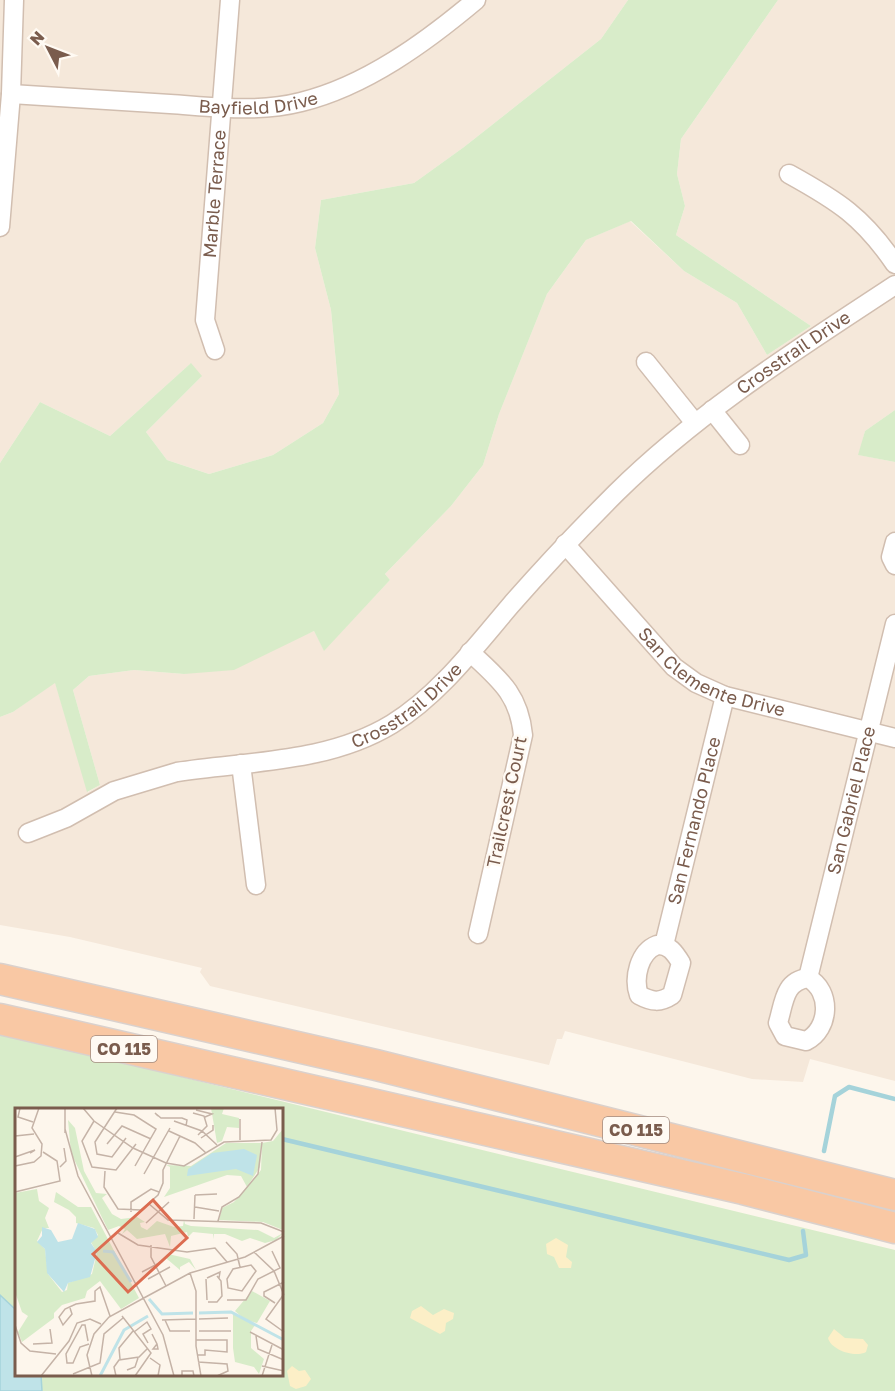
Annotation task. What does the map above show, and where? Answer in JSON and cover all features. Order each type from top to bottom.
[{"type":"highway","name":"CO 115","points":[[0,979],[376,1065],[895,1195]]},
{"type":"highway","name":"CO 115","points":[[0,1019],[721,1184],[895,1228]]},
{"type":"street","points":[[0,227],[11,94],[14,0]]},
{"type":"street","name":"Marble Terrace","points":[[215,350],[205,320],[230,0]]},
{"type":"street","name":"Bayfield Drive","points":[[11,94],[250,110],[301,103],[347,87],[435,32],[476,0]]},
{"type":"street","points":[[789,174],[849,210],[865,224],[895,264]]},
{"type":"street","name":"Crosstrail Drive","points":[[28,833],[66,818],[114,791],[154,777],[186,770],[325,751],[375,733],[410,711],[446,678],[565,544],[642,468],[695,423],[759,375],[895,285]]},
{"type":"street","points":[[646,362],[695,423]]},
{"type":"street","points":[[712,410],[740,445]]},
{"type":"street","points":[[895,542],[891,557],[895,565]]},
{"type":"street","name":"San Clemente Drive","points":[[565,544],[674,667],[696,683],[725,696],[895,738]]},
{"type":"street","name":"San Gabriel Place","points":[[808,978],[895,624]]},
{"type":"street","name":"Trailcrest Court","points":[[470,652],[510,692],[520,711],[524,735],[478,934]]},
{"type":"street","name":"San Fernando Place","points":[[664,945],[725,696]]},
{"type":"street","points":[[241,764],[256,885]]},
{"type":"shaded area","points":[[0,0],[628,0],[601,39],[464,147],[414,183],[321,200],[315,248],[331,310],[339,394],[323,423],[273,455],[209,474],[167,460],[146,432],[201,377],[190,364],[110,436],[40,402],[0,463]]},
{"type":"shaded area","points":[[778,0],[895,0],[895,410],[865,431],[859,455],[895,462],[895,1081],[810,1059],[803,1082],[752,1079],[565,1031],[562,1039],[557,1039],[549,1065],[210,986],[200,972],[202,968],[70,937],[0,925],[0,717],[13,712],[55,682],[88,792],[100,785],[73,690],[89,676],[134,670],[184,674],[279,646],[314,631],[324,650],[390,580],[385,574],[451,506],[483,465],[499,414],[547,294],[586,240],[630,221],[684,271],[737,303],[767,355],[811,326],[676,235],[685,206],[677,174],[681,139]]},
{"type":"green space","points":[[628,0],[778,0],[681,139],[677,174],[685,206],[676,235],[811,326],[767,355],[737,303],[684,271],[631,221],[586,240],[547,294],[499,414],[483,465],[451,506],[385,574],[390,580],[324,651],[314,631],[234,670],[184,674],[134,670],[89,676],[73,690],[100,785],[87,792],[55,683],[13,712],[0,717],[0,463],[40,402],[110,436],[191,363],[202,376],[146,432],[167,460],[209,474],[273,455],[323,423],[339,394],[331,310],[315,248],[321,200],[414,183],[464,147],[601,39]]},
{"type":"green space","points":[[895,410],[895,462],[858,455],[865,431]]},
{"type":"green space","points":[[0,1033],[895,1250],[895,1391],[42,1391],[41,1376],[284,1376],[284,1108],[15,1108],[15,1309],[0,1295]]},
{"type":"sand","points":[[556,1238],[568,1245],[566,1257],[572,1262],[571,1268],[559,1268],[554,1257],[547,1254],[546,1244]]},
{"type":"sand","points":[[421,1306],[433,1315],[444,1309],[454,1313],[453,1319],[446,1323],[445,1331],[440,1334],[410,1318],[412,1311]]},
{"type":"sand","points":[[834,1329],[845,1338],[863,1339],[868,1345],[866,1352],[856,1354],[838,1349],[828,1338]]},
{"type":"sand","points":[[292,1366],[299,1371],[305,1370],[311,1379],[306,1386],[296,1389],[290,1386],[287,1371]]},
{"type":"water","points":[[0,1295],[15,1309],[15,1376],[41,1376],[42,1391],[0,1391]]},
{"type":"waterway","points":[[824,1151],[835,1096],[849,1087],[895,1099]]},
{"type":"waterway","points":[[284,1139],[789,1260],[806,1255],[803,1231]]}]
